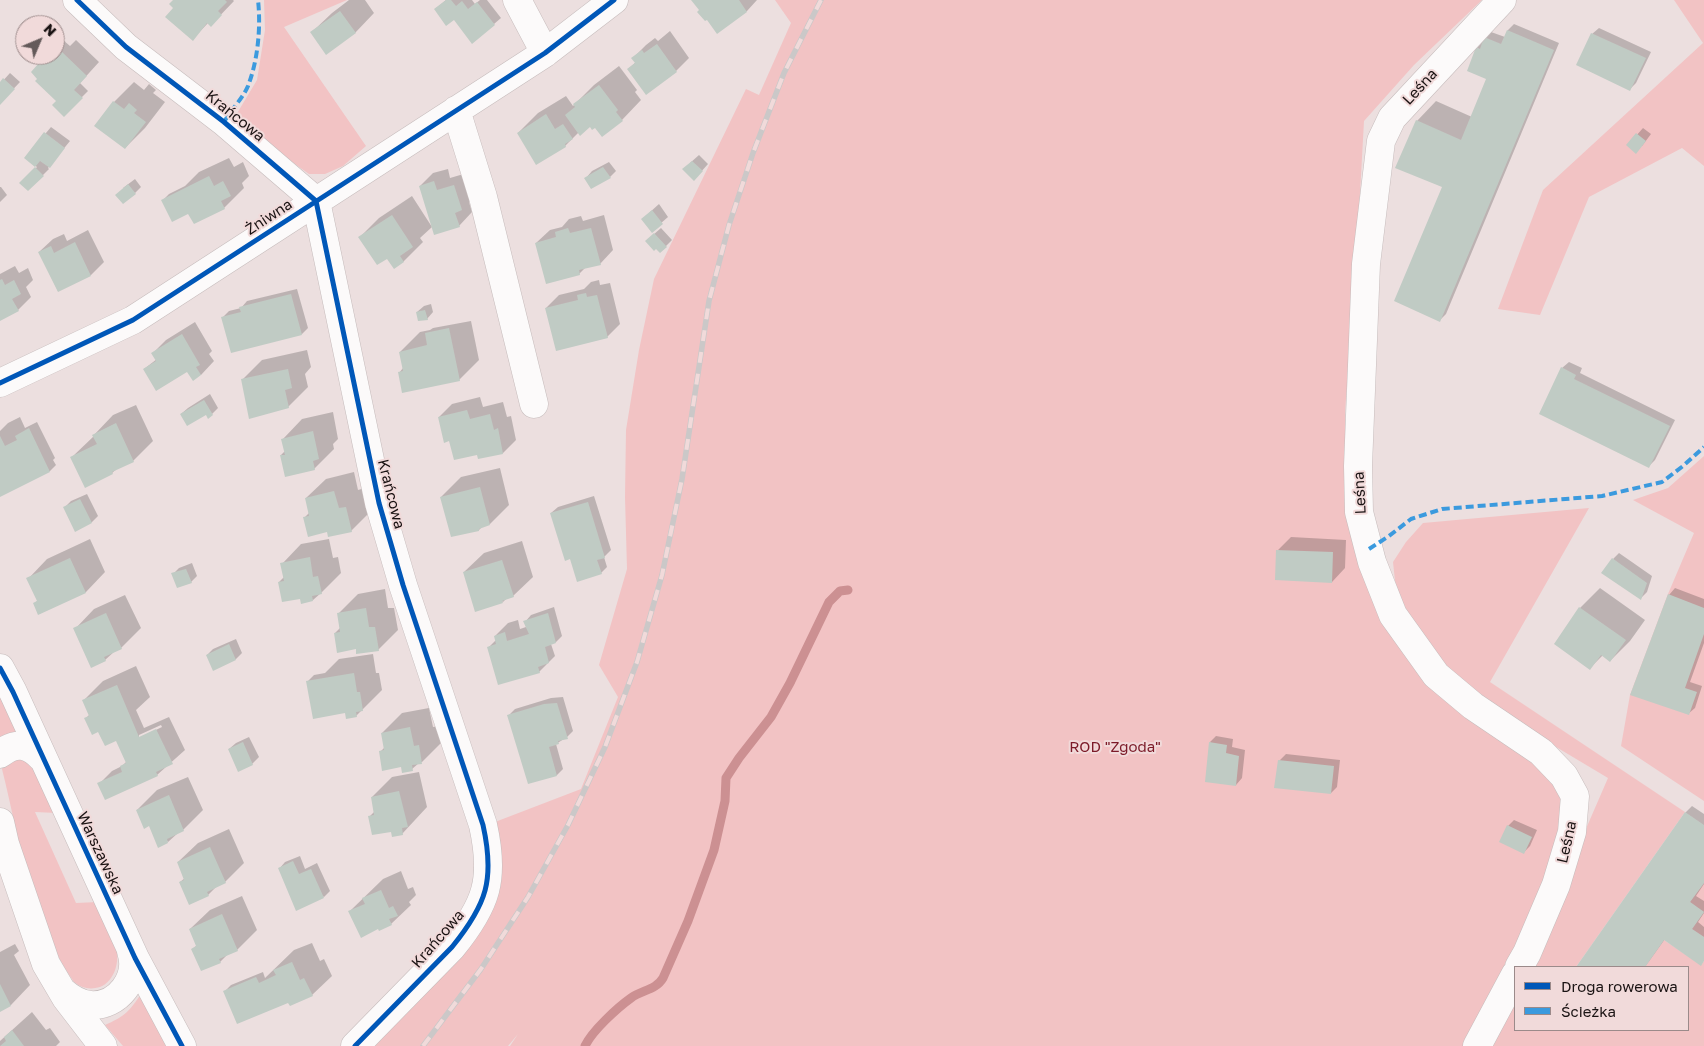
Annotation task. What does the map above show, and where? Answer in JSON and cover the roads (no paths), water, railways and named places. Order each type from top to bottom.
[{"type":"street","name":"Krańcowa","points":[[77,0],[126,47],[224,122],[316,201],[379,503],[403,585],[483,825],[488,846],[489,866],[487,887],[482,904],[452,947],[355,1046]]},
{"type":"street","points":[[516,0],[545,53]]},
{"type":"street","name":"Żniwna","points":[[0,383],[133,320],[545,53],[614,0]]},
{"type":"street","name":"Leśna","points":[[1502,0],[1392,118],[1381,141],[1366,264],[1358,466],[1359,512],[1372,562],[1393,615],[1436,675],[1472,706],[1541,752],[1564,776],[1575,796],[1572,832],[1556,885],[1519,966]]},
{"type":"street","points":[[456,110],[484,197],[534,404]]},
{"type":"street","name":"Warszawska","points":[[0,668],[128,944],[163,1014],[182,1046]]},
{"type":"street","points":[[0,754],[12,747],[26,746],[34,750],[42,758]]},
{"type":"street","name":"Warszawska","points":[[0,822],[5,844],[46,964],[66,998],[103,1046]]},
{"type":"street","name":"Warszawska","points":[[56,981],[62,991],[80,1003],[102,1004],[112,1000],[128,986],[132,976],[132,954],[128,944]]},
{"type":"street","points":[[1477,1046],[1514,977]]},
{"type":"waterway","points":[[585,1046],[605,1020],[635,995],[657,985],[663,978],[688,921],[714,850],[725,801],[726,778],[771,717],[790,683],[829,602],[840,591],[848,590]]},
{"type":"railway","points":[[423,1046],[481,969],[528,897],[568,825],[605,747],[637,662],[662,575],[682,479],[709,301],[729,225],[753,153],[784,73],[821,0]]},
{"type":"park label","name":"ROD \"Zgoda\"","points":[[1115,747]]}]
